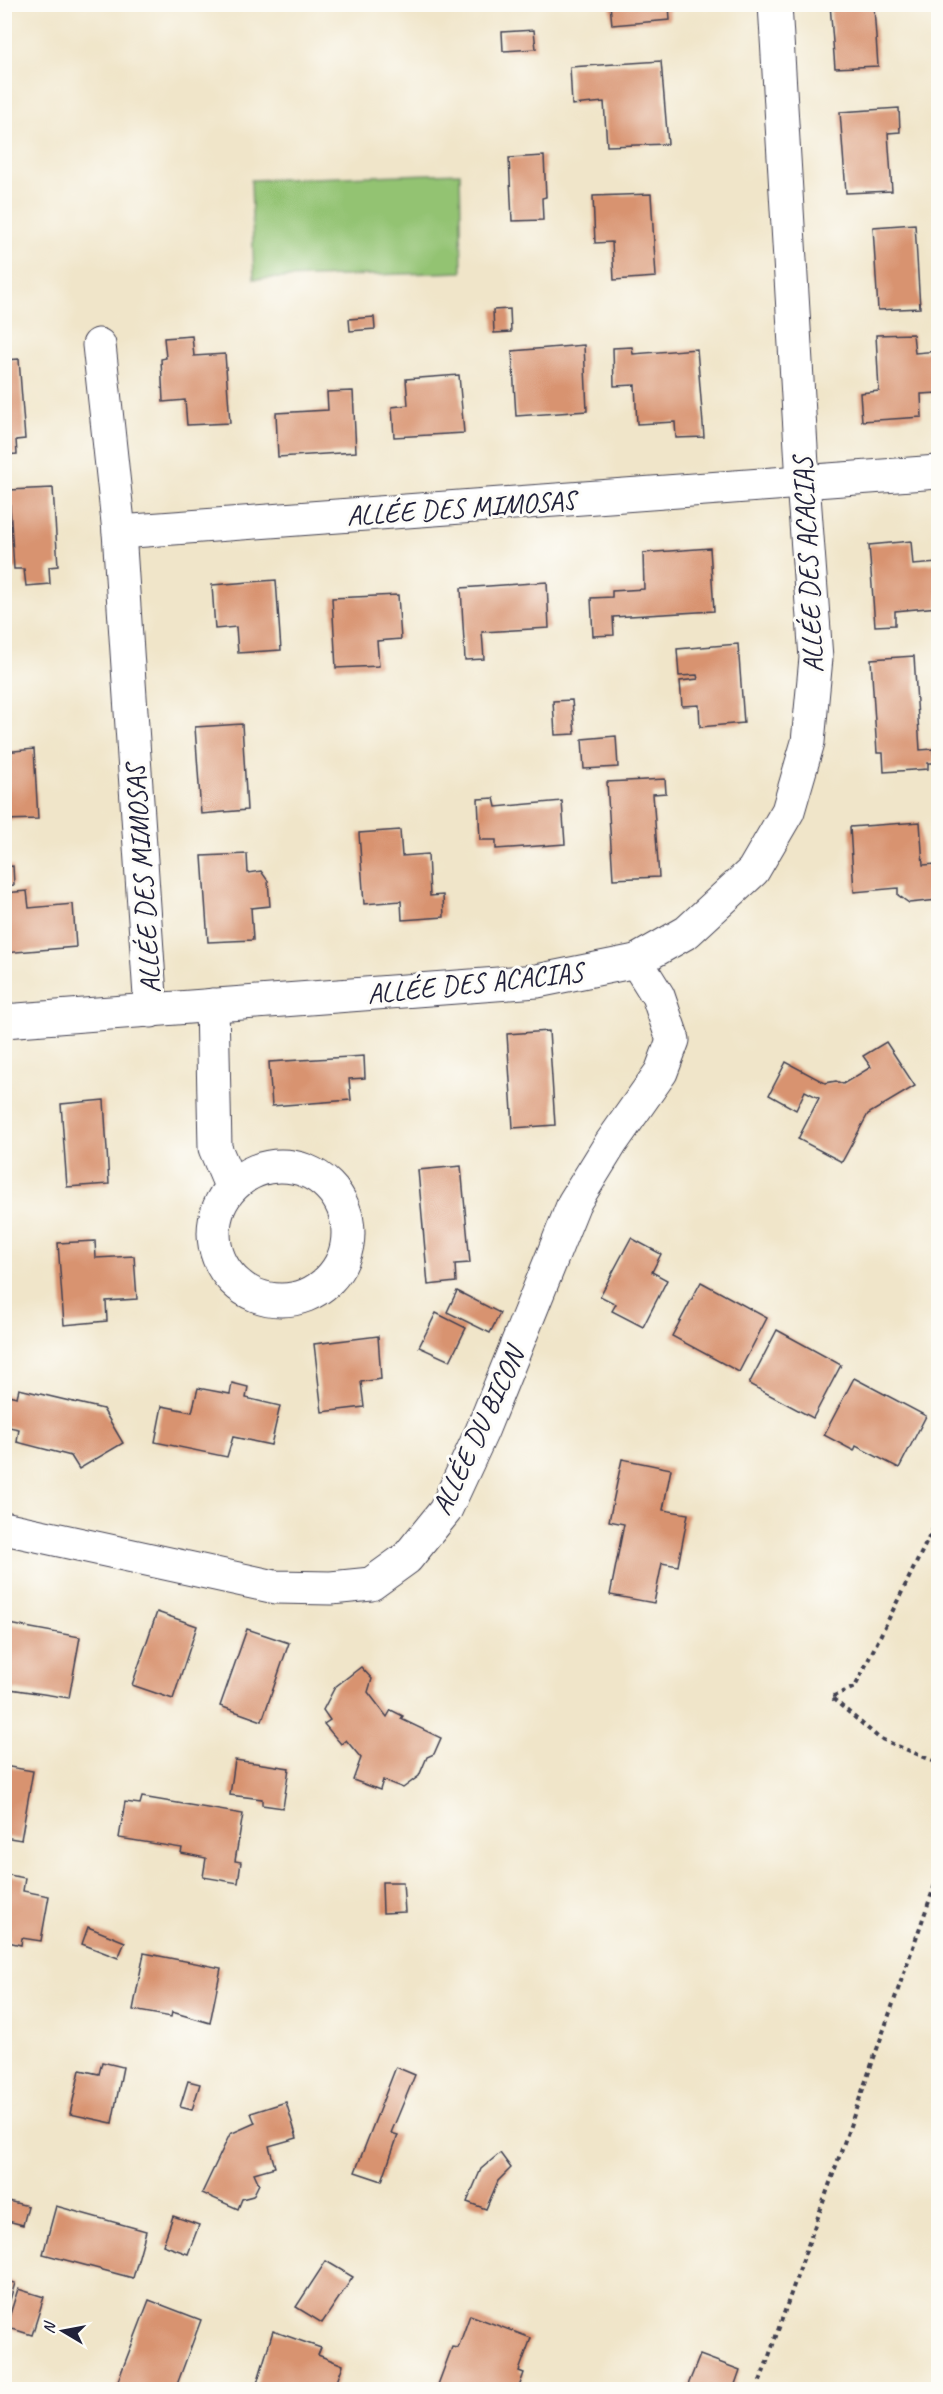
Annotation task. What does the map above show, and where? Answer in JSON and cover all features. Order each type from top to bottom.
[{"type":"street","name":"ALLÉE DES ACACIAS","points":[[4,1021],[537,981],[636,961],[687,932],[753,871],[788,811],[808,742],[816,658],[802,482],[775,4]]},
{"type":"street","name":"ALLÉE DES MIMOSAS","points":[[99,345],[119,532],[151,1011]]},
{"type":"street","name":"ALLÉE DES MIMOSAS","points":[[119,532],[939,472]]},
{"type":"street","name":"ALLÉE DU BICON","points":[[4,1528],[275,1587],[331,1588],[371,1584],[407,1558],[445,1511],[482,1431],[574,1203],[611,1143],[661,1072],[673,1040],[658,996],[636,961]]},
{"type":"street","points":[[212,1005],[215,1148],[231,1186]]},
{"type":"street","points":[[272,1165],[296,1167],[316,1175],[334,1191],[345,1212],[348,1235],[343,1257],[331,1277],[313,1292],[293,1299],[272,1300],[234,1282],[221,1265],[214,1245],[214,1224],[220,1204],[231,1186],[249,1172],[272,1165]]},
{"type":"path","points":[[939,1519],[855,1687],[831,1697],[879,1738],[939,1763]]},
{"type":"path","points":[[757,2390],[939,1876]]},
{"type":"green space","points":[[460,173],[462,272],[254,279],[251,180]]},
{"type":"building","points":[[610,4],[669,4],[670,20],[612,25]]},
{"type":"building","points":[[830,4],[890,4],[890,7],[874,8],[878,66],[835,68]]},
{"type":"building","points":[[534,30],[536,49],[503,51],[502,32]]},
{"type":"building","points":[[661,61],[668,144],[607,146],[604,102],[572,105],[570,67]]},
{"type":"building","points":[[899,108],[900,132],[888,133],[892,191],[846,193],[840,112]]},
{"type":"building","points":[[544,156],[546,197],[542,198],[543,220],[512,221],[509,158]]},
{"type":"building","points":[[651,194],[656,277],[614,280],[612,242],[595,243],[593,196]]},
{"type":"building","points":[[915,224],[920,308],[878,310],[873,227]]},
{"type":"building","points":[[510,309],[511,332],[494,333],[493,310]]},
{"type":"building","points":[[374,317],[375,329],[350,331],[349,319]]},
{"type":"building","points":[[913,334],[915,353],[938,351],[938,393],[921,394],[922,417],[862,421],[860,393],[879,391],[876,335]]},
{"type":"building","points":[[192,336],[194,356],[225,354],[230,423],[187,425],[185,400],[163,402],[161,359],[166,358],[164,338]]},
{"type":"building","points":[[584,345],[587,411],[516,416],[512,351]]},
{"type":"building","points":[[632,347],[633,354],[697,349],[704,437],[676,438],[675,422],[637,424],[635,385],[614,386],[613,348]]},
{"type":"building","points":[[19,359],[25,439],[16,440],[17,454],[4,455],[4,360]]},
{"type":"building","points":[[459,375],[464,433],[394,437],[392,407],[408,405],[406,379]]},
{"type":"building","points":[[353,391],[356,452],[278,457],[276,413],[328,410],[327,392]]},
{"type":"building","points":[[53,488],[58,566],[49,567],[50,584],[26,586],[24,569],[14,569],[9,490]]},
{"type":"building","points":[[911,541],[913,565],[938,563],[938,607],[895,611],[895,625],[875,626],[869,545]]},
{"type":"building","points":[[710,548],[714,611],[613,617],[614,635],[593,636],[591,598],[612,597],[612,591],[644,589],[643,553]]},
{"type":"building","points":[[276,580],[281,650],[238,653],[236,627],[215,629],[212,585]]},
{"type":"building","points":[[547,582],[549,628],[482,632],[484,659],[465,660],[461,588]]},
{"type":"building","points":[[398,595],[401,639],[377,641],[379,666],[336,668],[332,598]]},
{"type":"building","points":[[738,644],[744,723],[700,727],[699,705],[682,706],[680,681],[698,679],[697,675],[679,676],[677,649]]},
{"type":"building","points":[[914,656],[920,750],[933,749],[934,763],[928,763],[928,769],[884,772],[883,753],[877,753],[871,659]]},
{"type":"building","points":[[572,700],[575,734],[555,735],[553,701]]},
{"type":"building","points":[[242,724],[247,810],[201,814],[195,727]]},
{"type":"building","points":[[616,736],[618,767],[584,769],[582,739]]},
{"type":"building","points":[[34,749],[38,819],[4,820],[4,752]]},
{"type":"building","points":[[665,779],[666,793],[653,794],[659,877],[613,879],[607,782]]},
{"type":"building","points":[[494,798],[496,807],[562,801],[565,844],[496,849],[496,840],[480,840],[478,799]]},
{"type":"building","points":[[920,822],[923,865],[937,864],[938,900],[909,903],[898,895],[898,888],[854,892],[850,827]]},
{"type":"building","points":[[400,830],[402,856],[428,854],[430,896],[443,895],[444,917],[402,920],[401,901],[364,904],[359,833]]},
{"type":"building","points":[[247,854],[248,873],[261,871],[268,881],[270,906],[251,908],[253,940],[208,942],[202,856]]},
{"type":"building","points":[[13,866],[14,885],[4,886],[4,867]]},
{"type":"building","points":[[27,891],[29,908],[73,904],[76,947],[4,953],[4,893]]},
{"type":"building","points":[[549,1031],[555,1125],[513,1128],[507,1034]]},
{"type":"building","points":[[886,1042],[915,1086],[868,1114],[842,1162],[798,1139],[819,1098],[805,1091],[796,1110],[769,1095],[786,1062],[825,1083],[836,1081],[843,1084],[871,1067],[863,1056]]},
{"type":"building","points":[[364,1056],[365,1078],[349,1079],[351,1100],[272,1106],[269,1062]]},
{"type":"building","points":[[104,1100],[109,1184],[67,1187],[61,1104]]},
{"type":"building","points":[[461,1166],[470,1263],[455,1264],[456,1282],[428,1285],[418,1170]]},
{"type":"building","points":[[631,1238],[661,1254],[652,1272],[667,1280],[643,1327],[612,1311],[616,1304],[600,1296]]},
{"type":"building","points":[[95,1241],[96,1258],[134,1256],[137,1299],[106,1301],[107,1321],[64,1325],[58,1243]]},
{"type":"building","points":[[701,1282],[767,1318],[739,1372],[672,1336]]},
{"type":"building","points":[[457,1291],[500,1313],[490,1333],[447,1312]]},
{"type":"building","points":[[436,1313],[466,1328],[450,1361],[419,1347]]},
{"type":"building","points":[[777,1330],[841,1365],[813,1418],[749,1384]]},
{"type":"building","points":[[378,1336],[381,1379],[361,1382],[364,1407],[322,1412],[314,1344]]},
{"type":"building","points":[[854,1378],[926,1416],[899,1468],[856,1446],[854,1451],[824,1435]]},
{"type":"building","points":[[232,1383],[248,1387],[246,1398],[280,1406],[271,1445],[233,1437],[227,1457],[155,1442],[162,1406],[192,1412],[198,1388],[230,1394]]},
{"type":"building","points":[[19,1389],[103,1409],[123,1443],[79,1469],[71,1456],[17,1442],[19,1429],[4,1426],[4,1394],[17,1397]]},
{"type":"building","points":[[622,1459],[671,1469],[663,1510],[688,1514],[678,1566],[662,1563],[654,1603],[610,1595],[624,1524],[609,1521]]},
{"type":"building","points":[[157,1612],[197,1626],[173,1699],[132,1685]]},
{"type":"building","points":[[4,1623],[80,1637],[69,1698],[4,1688]]},
{"type":"building","points":[[247,1629],[289,1643],[262,1721],[220,1706]]},
{"type":"building","points":[[361,1667],[372,1679],[368,1692],[387,1717],[391,1710],[403,1716],[401,1719],[441,1738],[434,1754],[427,1757],[419,1776],[403,1788],[383,1780],[380,1790],[353,1780],[361,1758],[346,1740],[341,1744],[324,1724],[330,1720],[323,1710],[335,1687]]},
{"type":"building","points":[[235,1760],[289,1768],[283,1808],[262,1805],[262,1799],[230,1795]]},
{"type":"building","points":[[4,1766],[33,1771],[21,1840],[4,1837]]},
{"type":"building","points":[[142,1797],[243,1814],[235,1861],[241,1862],[238,1883],[203,1877],[206,1858],[181,1853],[182,1848],[119,1838],[125,1802],[140,1804]]},
{"type":"building","points":[[4,1874],[25,1878],[23,1891],[49,1896],[41,1941],[22,1938],[21,1945],[8,1942],[9,1936],[4,1935]]},
{"type":"building","points":[[382,1882],[403,1882],[405,1912],[383,1913]]},
{"type":"building","points":[[88,1927],[125,1942],[118,1958],[82,1944]]},
{"type":"building","points":[[144,1953],[221,1968],[210,2023],[172,2012],[171,2017],[133,2010]]},
{"type":"building","points":[[102,2062],[123,2067],[112,2123],[70,2114],[80,2070],[99,2074]]},
{"type":"building","points":[[396,2067],[415,2075],[391,2133],[398,2135],[382,2181],[355,2172]]},
{"type":"building","points":[[188,2081],[200,2084],[192,2110],[180,2107]]},
{"type":"building","points":[[286,2102],[297,2138],[269,2146],[275,2167],[254,2173],[259,2184],[253,2196],[242,2199],[238,2209],[202,2193],[230,2134],[255,2123],[251,2113]]},
{"type":"building","points":[[500,2153],[511,2168],[498,2181],[486,2209],[467,2202],[481,2169]]},
{"type":"building","points":[[8,2201],[28,2206],[23,2225],[4,2220]]},
{"type":"building","points":[[56,2206],[146,2231],[133,2278],[43,2254]]},
{"type":"building","points":[[173,2216],[199,2225],[188,2254],[163,2245]]},
{"type":"building","points":[[326,2261],[353,2277],[322,2323],[296,2307]]},
{"type":"building","points":[[4,2281],[15,2283],[5,2317],[4,2317]]},
{"type":"building","points":[[18,2289],[44,2297],[32,2335],[6,2327]]},
{"type":"building","points":[[149,2300],[201,2320],[175,2390],[124,2390],[116,2386]]},
{"type":"building","points":[[470,2315],[531,2338],[519,2371],[524,2373],[518,2390],[436,2390],[452,2347],[458,2348]]},
{"type":"building","points":[[273,2331],[321,2348],[318,2355],[343,2365],[334,2390],[255,2390]]},
{"type":"building","points":[[700,2355],[740,2370],[733,2390],[686,2390]]}]
